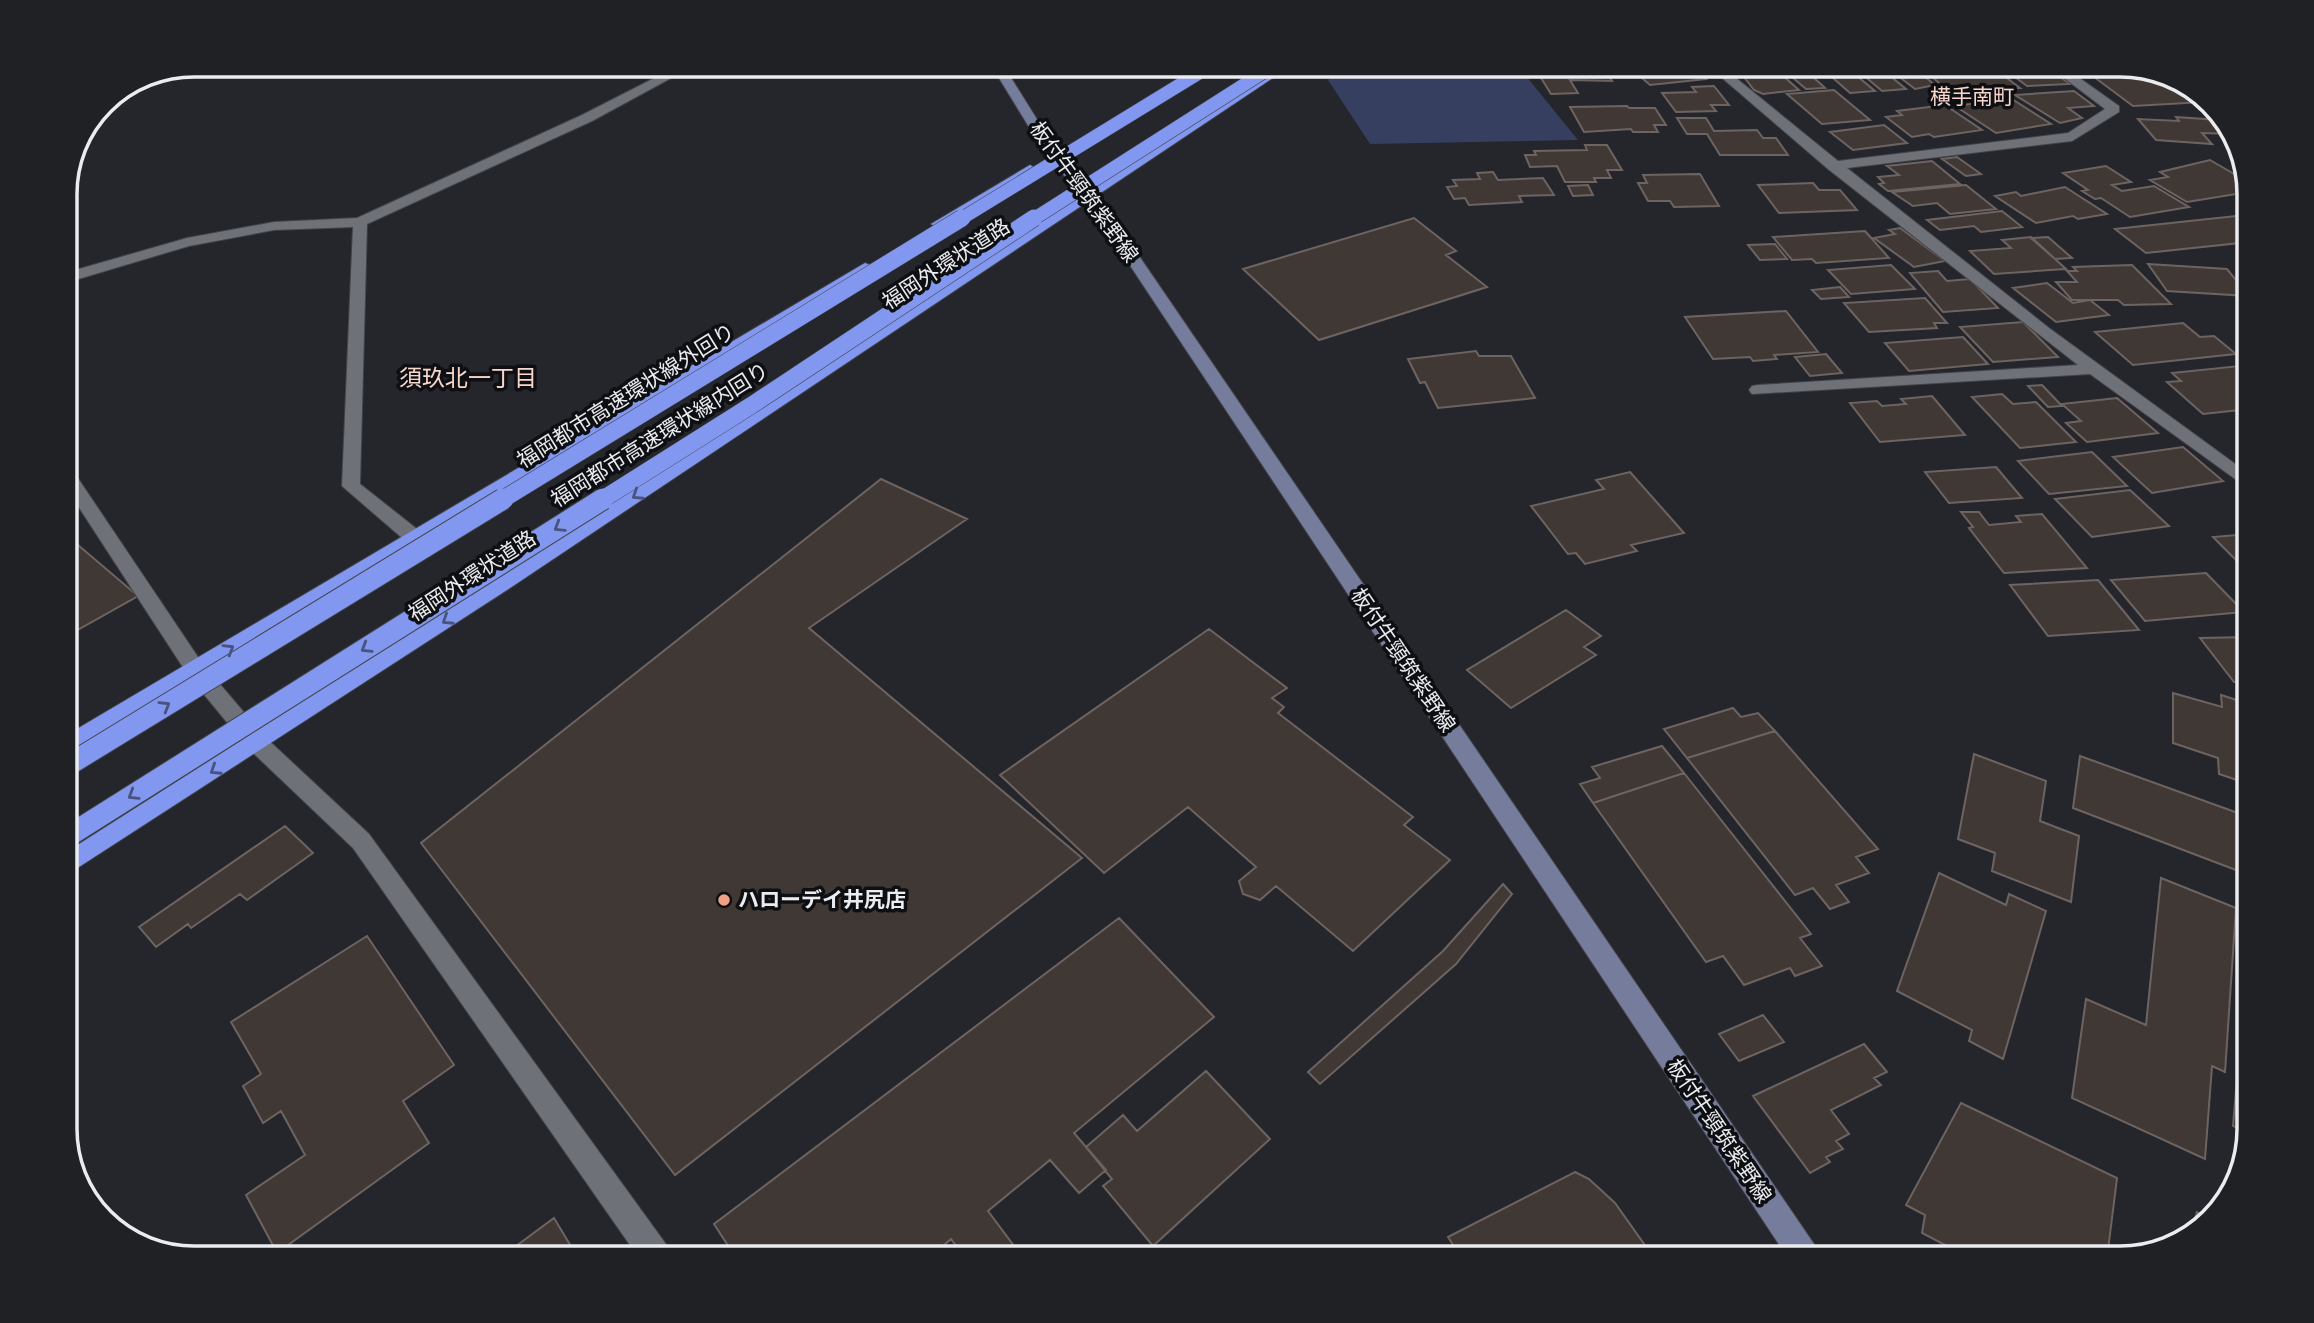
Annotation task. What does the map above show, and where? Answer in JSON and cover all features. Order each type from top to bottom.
[{"type":"highway","name":"福岡外環状道路","points":[[77,740],[1180,77]]},
{"type":"highway","name":"福岡都市高速環状線外回り","points":[[77,760],[1192,77]]},
{"type":"highway","name":"福岡都市高速環状線内回り","points":[[77,830],[752,405],[1054,205],[1256,77]]},
{"type":"highway","name":"福岡外環状道路","points":[[77,858],[1091,196],[1268,77]]},
{"type":"main road","name":"板付牛頸筑紫野線","points":[[1004,77],[1053,155],[1091,196],[1797,1246]]},
{"type":"street","points":[[77,274],[187,242],[274,226],[360,222],[587,118],[666,77]]},
{"type":"street","points":[[1727,77],[1833,166],[2095,369],[2237,474]]},
{"type":"street","points":[[1833,166],[2072,137],[2114,109],[2070,77]]},
{"type":"street","points":[[360,222],[351,486],[415,538]]},
{"type":"street","points":[[1758,390],[2095,369]]},
{"type":"street","points":[[77,490],[195,669],[257,743],[361,841],[648,1246]]},
{"type":"shaded area","points":[[1333,77],[1527,77],[1578,140],[1370,144],[1328,80]]},
{"type":"building","points":[[1540,77],[1609,77],[1612,81],[1570,80],[1578,93],[1551,94]]},
{"type":"building","points":[[1641,77],[1706,79],[1650,85]]},
{"type":"building","points":[[1744,77],[1784,77],[1799,90],[1763,94],[1754,90]]},
{"type":"building","points":[[1792,77],[1813,77],[1825,88],[1806,89]]},
{"type":"building","points":[[1832,77],[1858,77],[1875,91],[1850,93]]},
{"type":"building","points":[[1866,77],[1892,77],[1906,89],[1882,91]]},
{"type":"building","points":[[1900,77],[1925,77],[1935,85],[1915,89]]},
{"type":"building","points":[[1932,77],[2006,77],[2020,88],[1946,89]]},
{"type":"building","points":[[2015,77],[2060,77],[2070,84],[2027,86]]},
{"type":"building","points":[[2094,77],[2150,81],[2179,93],[2193,103],[2133,106]]},
{"type":"building","points":[[1714,86],[1729,105],[1711,105],[1716,111],[1676,112],[1662,93],[1696,92],[1692,87]]},
{"type":"building","points":[[1834,90],[1870,120],[1822,124],[1787,94]]},
{"type":"building","points":[[2074,91],[2094,106],[2068,108],[2082,118],[2060,123],[2015,95]]},
{"type":"building","points":[[2012,99],[2051,124],[1996,133],[1955,106]]},
{"type":"building","points":[[1945,105],[1982,130],[1934,137],[1929,134],[1912,137],[1886,117],[1902,115],[1897,111]]},
{"type":"building","points":[[1570,107],[1655,108],[1666,125],[1654,125],[1658,132],[1633,132],[1631,129],[1584,132]]},
{"type":"building","points":[[2176,117],[2210,119],[2220,134],[2202,133],[2212,144],[2156,140],[2138,119],[2179,121]]},
{"type":"building","points":[[1677,118],[1706,118],[1714,131],[1757,130],[1763,138],[1776,138],[1788,155],[1720,155],[1707,134],[1687,134]]},
{"type":"building","points":[[1884,125],[1907,143],[1853,150],[1830,132]]},
{"type":"building","points":[[1585,145],[1607,145],[1622,170],[1607,170],[1611,178],[1594,178],[1596,182],[1565,182],[1557,166],[1530,167],[1525,155],[1536,155],[1534,151],[1587,150]]},
{"type":"building","points":[[1957,157],[1981,174],[1966,176],[1942,159]]},
{"type":"building","points":[[2210,160],[2236,175],[2237,194],[2187,202],[2150,180],[2168,177],[2160,172]]},
{"type":"building","points":[[1932,161],[1960,184],[1888,191],[1879,184],[1884,183],[1878,177],[1899,175],[1887,166]]},
{"type":"building","points":[[2106,166],[2131,182],[2112,185],[2122,191],[2154,186],[2189,207],[2130,217],[2101,198],[2095,199],[2082,191],[2088,190],[2063,173]]},
{"type":"building","points":[[1493,172],[1498,180],[1543,178],[1554,195],[1519,196],[1522,202],[1469,205],[1465,198],[1454,199],[1447,187],[1457,186],[1453,180],[1480,179],[1477,173]]},
{"type":"building","points":[[1700,174],[1719,206],[1674,207],[1670,201],[1648,201],[1638,183],[1647,183],[1643,175]]},
{"type":"building","points":[[1813,183],[1819,190],[1840,190],[1857,210],[1779,213],[1758,185]]},
{"type":"building","points":[[1588,185],[1593,195],[1573,196],[1568,186]]},
{"type":"building","points":[[1966,185],[1996,209],[1950,214],[1937,203],[1913,206],[1892,192]]},
{"type":"building","points":[[2065,187],[2107,214],[2078,219],[2073,216],[2036,223],[1995,196],[2016,192],[2021,196]]},
{"type":"building","points":[[2002,211],[2022,227],[1981,232],[1974,226],[1940,230],[1927,220]]},
{"type":"building","points":[[2236,216],[2237,243],[2146,253],[2115,229]]},
{"type":"building","points":[[1414,218],[1456,251],[1446,255],[1487,287],[1319,340],[1243,269]]},
{"type":"building","points":[[1900,228],[1945,261],[1914,267],[1874,238],[1895,234],[1889,230]]},
{"type":"building","points":[[1865,231],[1889,258],[1816,263],[1812,259],[1792,260],[1773,237]]},
{"type":"building","points":[[2031,237],[2066,269],[1994,274],[1970,251],[2011,248],[2002,240]]},
{"type":"building","points":[[2048,237],[2072,258],[2055,259],[2031,238]]},
{"type":"building","points":[[1775,244],[1787,259],[1760,260],[1748,245]]},
{"type":"building","points":[[2148,264],[2227,269],[2237,281],[2237,295],[2167,291]]},
{"type":"building","points":[[1891,265],[1915,289],[1851,294],[1828,270]]},
{"type":"building","points":[[2132,265],[2171,304],[2124,305],[2118,300],[2072,300],[2056,282],[2077,282],[2067,271],[2077,271],[2073,267]]},
{"type":"building","points":[[1938,271],[1947,281],[1970,279],[1998,308],[1943,312],[1910,273]]},
{"type":"building","points":[[2047,283],[2073,303],[2090,300],[2109,315],[2056,322],[2013,288]]},
{"type":"building","points":[[1840,287],[1849,297],[1821,299],[1812,290]]},
{"type":"building","points":[[1925,298],[1947,323],[1934,323],[1937,328],[1869,332],[1844,303]]},
{"type":"building","points":[[1786,311],[1818,352],[1774,355],[1777,359],[1753,361],[1750,357],[1713,359],[1685,317]]},
{"type":"building","points":[[2023,322],[2058,357],[1993,362],[1960,327]]},
{"type":"building","points":[[2183,323],[2200,337],[2214,336],[2236,354],[2133,365],[2095,332]]},
{"type":"building","points":[[1963,337],[1988,364],[1909,371],[1885,343]]},
{"type":"building","points":[[1476,351],[1479,356],[1511,356],[1535,398],[1438,408],[1425,382],[1420,383],[1408,359]]},
{"type":"building","points":[[1826,354],[1842,373],[1810,376],[1795,357]]},
{"type":"building","points":[[2237,366],[2237,410],[2203,414],[2167,382],[2181,381],[2172,373]]},
{"type":"building","points":[[2042,385],[2062,406],[2048,407],[2028,386]]},
{"type":"building","points":[[2002,394],[2013,404],[2036,402],[2076,442],[2020,448],[1972,397]]},
{"type":"building","points":[[1932,396],[1965,435],[1880,442],[1850,403],[1877,401],[1882,406],[1906,404],[1901,399]]},
{"type":"building","points":[[2117,398],[2158,433],[2087,442],[2066,423],[2081,421],[2062,404]]},
{"type":"building","points":[[2183,447],[2223,481],[2152,493],[2113,457]]},
{"type":"building","points":[[2092,452],[2127,486],[2049,494],[2018,461]]},
{"type":"building","points":[[1996,467],[2022,498],[1949,503],[1925,472]]},
{"type":"building","points":[[1630,472],[1684,533],[1631,545],[1637,551],[1585,564],[1576,553],[1568,554],[1531,506],[1604,489],[1596,480]]},
{"type":"building","points":[[881,479],[967,519],[809,628],[1082,858],[675,1175],[421,843]]},
{"type":"building","points":[[2130,490],[2169,526],[2092,537],[2055,499]]},
{"type":"building","points":[[1961,512],[1979,512],[1989,525],[2021,522],[2016,516],[2042,514],[2087,568],[2004,573],[1969,528],[1973,527]]},
{"type":"building","points":[[2237,535],[2237,561],[2213,537]]},
{"type":"building","points":[[77,544],[138,596],[77,630]]},
{"type":"building","points":[[2206,573],[2237,605],[2237,613],[2145,621],[2111,580]]},
{"type":"building","points":[[2098,580],[2139,630],[2048,636],[2010,585]]},
{"type":"building","points":[[1566,610],[1601,636],[1584,647],[1596,655],[1511,708],[1467,670]]},
{"type":"building","points":[[1209,629],[1287,688],[1272,698],[1284,707],[1278,713],[1413,817],[1404,825],[1450,860],[1353,951],[1276,886],[1260,900],[1243,894],[1239,881],[1256,867],[1188,807],[1104,873],[1000,775]]},
{"type":"building","points":[[2237,637],[2237,682],[2234,682],[2200,638]]},
{"type":"building","points":[[2173,693],[2222,707],[2221,695],[2237,700],[2237,780],[2219,774],[2218,758],[2173,743]]},
{"type":"building","points":[[1733,708],[1741,717],[1758,713],[1775,731],[1687,758],[1664,729]]},
{"type":"building","points":[[1775,731],[1878,849],[1856,857],[1869,873],[1836,885],[1849,902],[1830,909],[1813,888],[1795,895],[1687,758]]},
{"type":"building","points":[[1662,746],[1684,773],[1593,803],[1580,784],[1600,778],[1592,767]]},
{"type":"building","points":[[1974,754],[2046,781],[2040,821],[2079,836],[2071,902],[1992,871],[1995,853],[1958,839]]},
{"type":"building","points":[[2080,756],[2237,813],[2237,870],[2073,808]]},
{"type":"building","points":[[1684,773],[1811,934],[1800,938],[1822,966],[1795,976],[1790,968],[1744,985],[1723,956],[1706,962],[1593,803]]},
{"type":"building","points":[[285,826],[313,853],[247,900],[240,894],[191,928],[188,924],[156,947],[139,927]]},
{"type":"building","points":[[1939,873],[2006,905],[2009,894],[2046,911],[2003,1059],[1969,1041],[1972,1030],[1897,991]]},
{"type":"building","points":[[2161,878],[2236,908],[2225,1072],[2212,1066],[2205,1159],[2072,1098],[2086,999],[2146,1025]]},
{"type":"building","points":[[1503,884],[1512,894],[1456,964],[1320,1084],[1308,1072],[1443,951]]},
{"type":"building","points":[[1119,918],[1214,1017],[1074,1133],[1106,1170],[1079,1193],[1050,1160],[988,1211],[1014,1246],[956,1246],[951,1239],[943,1246],[728,1246],[714,1224]]},
{"type":"building","points":[[367,936],[454,1065],[403,1101],[429,1143],[287,1246],[273,1246],[246,1195],[305,1155],[281,1111],[263,1123],[243,1086],[261,1074],[231,1022]]},
{"type":"building","points":[[1763,1015],[1784,1042],[1739,1061],[1719,1034]]},
{"type":"building","points":[[1864,1044],[1887,1072],[1874,1078],[1881,1085],[1831,1110],[1849,1134],[1836,1141],[1843,1149],[1826,1157],[1830,1162],[1810,1173],[1753,1096]]},
{"type":"building","points":[[1206,1071],[1270,1139],[1153,1246],[1103,1186],[1112,1179],[1086,1147],[1123,1115],[1137,1131]]},
{"type":"building","points":[[2237,1078],[2237,1128],[2233,1126]]},
{"type":"building","points":[[1961,1103],[2117,1178],[2108,1246],[1947,1246],[1922,1233],[1925,1215],[1906,1205]]},
{"type":"building","points":[[1575,1172],[1589,1179],[1615,1203],[1645,1246],[1454,1246],[1448,1237]]},
{"type":"building","points":[[554,1218],[571,1246],[516,1246]]},
{"type":"place","name":"ハローデイ井尻店","points":[[724,900]]},
{"type":"district","name":"横手南町","points":[[1972,97]]},
{"type":"district","name":"須玖北一丁目","points":[[468,378]]}]
